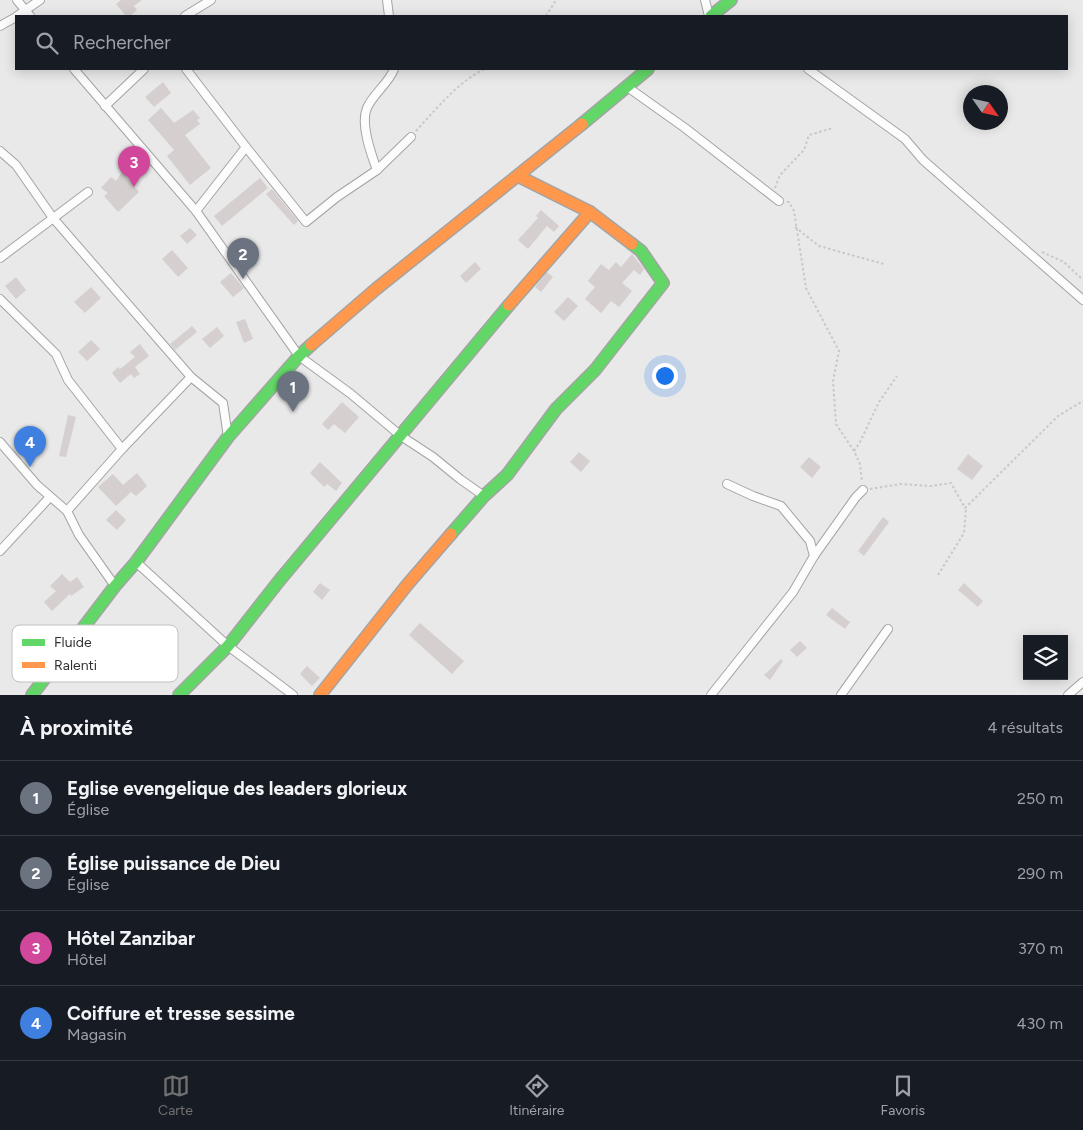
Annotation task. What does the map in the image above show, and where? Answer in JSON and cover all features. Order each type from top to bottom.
[{"type":"street","points":[[17,0],[28,14],[40,0]]},
{"type":"street","points":[[187,15],[210,0]]},
{"type":"street","points":[[387,0],[388,15]]},
{"type":"street","points":[[705,0],[714,15],[731,0]]},
{"type":"street","points":[[0,26],[15,17]]},
{"type":"street","points":[[75,70],[196,211],[299,356],[351,394],[401,436],[434,457],[484,496]]},
{"type":"street","points":[[105,106],[143,70]]},
{"type":"street","points":[[187,70],[306,222],[337,197],[377,170],[411,137]]},
{"type":"street","points":[[377,170],[368,144],[366,129],[367,109],[393,70]]},
{"type":"street","points":[[85,625],[136,562],[228,437],[299,356],[376,290],[647,70]]},
{"type":"street","points":[[809,70],[905,139],[923,160],[1083,300]]},
{"type":"street","points":[[626,86],[779,201]]},
{"type":"street","points":[[196,211],[246,147]]},
{"type":"street","points":[[0,151],[16,165],[53,218],[191,377],[223,403],[228,437]]},
{"type":"street","points":[[320,695],[407,585],[484,496],[507,474],[556,409],[595,370],[664,283],[641,251],[590,212],[518,176]]},
{"type":"street","points":[[0,258],[88,192]]},
{"type":"street","points":[[179,695],[228,646],[285,574],[505,310],[590,212]]},
{"type":"street","points":[[0,299],[56,354],[68,380],[122,449]]},
{"type":"street","points":[[67,511],[122,449],[191,377]]},
{"type":"street","points":[[0,442],[37,485],[67,511],[79,534],[115,586]]},
{"type":"street","points":[[727,484],[781,506],[810,541],[814,556]]},
{"type":"street","points":[[711,695],[793,592],[814,556],[863,490]]},
{"type":"street","points":[[0,551],[50,497]]},
{"type":"street","points":[[136,562],[228,646],[293,695]]},
{"type":"street","points":[[841,695],[888,629]]},
{"type":"street","points":[[32,695],[42,682]]},
{"type":"street","points":[[1068,695],[1083,682]]},
{"type":"path","points":[[547,15],[556,0]]},
{"type":"path","points":[[411,137],[446,97],[470,77],[482,70]]},
{"type":"path","points":[[834,128],[809,135],[804,150],[780,175],[774,191],[779,201],[789,202],[794,211],[806,288],[839,351],[833,381],[836,424],[854,451],[860,464],[863,490],[902,484],[931,486],[951,483],[966,508],[964,533],[938,575]]},
{"type":"path","points":[[796,227],[819,246],[884,264]]},
{"type":"path","points":[[1037,249],[1064,262],[1083,280]]},
{"type":"path","points":[[854,451],[879,402],[897,376]]},
{"type":"path","points":[[966,508],[1058,416],[1083,401]]},
{"type":"building","points":[[121,0],[142,0],[134,6],[137,10],[131,15],[125,15],[116,4]]},
{"type":"building","points":[[163,82],[171,93],[154,107],[145,97]]},
{"type":"building","points":[[161,108],[174,123],[193,110],[200,118],[197,120],[200,124],[185,135],[211,168],[190,185],[167,156],[174,150],[148,120]]},
{"type":"building","points":[[122,172],[139,192],[118,212],[104,196],[108,193],[101,188],[111,177],[116,181]]},
{"type":"building","points":[[260,178],[268,188],[222,226],[214,216]]},
{"type":"building","points":[[272,189],[298,221],[294,225],[266,194]]},
{"type":"building","points":[[541,210],[559,226],[554,232],[547,226],[528,249],[518,240],[538,218],[536,216]]},
{"type":"building","points":[[190,228],[197,235],[187,244],[180,236]]},
{"type":"building","points":[[172,250],[188,268],[178,277],[162,259]]},
{"type":"building","points":[[632,254],[644,269],[640,275],[634,270],[622,283],[632,291],[619,307],[611,301],[601,313],[585,299],[595,287],[588,281],[601,264],[609,270],[616,262],[621,267]]},
{"type":"building","points":[[475,262],[481,269],[466,283],[460,276]]},
{"type":"building","points":[[547,272],[553,277],[541,292],[535,287]]},
{"type":"building","points":[[231,273],[244,288],[233,297],[220,282]]},
{"type":"building","points":[[16,277],[26,290],[16,299],[5,286]]},
{"type":"building","points":[[91,287],[101,298],[85,313],[74,302]]},
{"type":"building","points":[[568,297],[578,306],[564,321],[554,312]]},
{"type":"building","points":[[245,319],[253,339],[244,343],[236,322]]},
{"type":"building","points":[[192,326],[197,332],[175,350],[170,344]]},
{"type":"building","points":[[217,327],[224,336],[210,348],[202,339]]},
{"type":"building","points":[[91,340],[100,349],[87,361],[78,352]]},
{"type":"building","points":[[140,344],[149,356],[135,367],[140,374],[134,378],[131,374],[120,383],[112,373],[135,357],[130,352]]},
{"type":"building","points":[[342,402],[359,417],[345,433],[334,424],[328,430],[322,424]]},
{"type":"building","points":[[68,415],[76,417],[66,457],[59,456]]},
{"type":"building","points":[[579,452],[590,461],[581,472],[570,462]]},
{"type":"building","points":[[968,454],[983,466],[972,480],[957,469]]},
{"type":"building","points":[[809,457],[821,467],[812,478],[800,467]]},
{"type":"building","points":[[320,462],[342,483],[336,491],[327,484],[324,487],[310,473]]},
{"type":"building","points":[[137,473],[147,486],[136,496],[131,492],[116,506],[98,487],[113,474],[123,485]]},
{"type":"building","points":[[116,510],[126,520],[117,530],[106,520]]},
{"type":"building","points":[[883,517],[889,522],[864,556],[858,551]]},
{"type":"building","points":[[62,574],[70,582],[77,577],[84,587],[71,596],[70,594],[52,611],[44,602],[56,591],[50,586]]},
{"type":"building","points":[[320,583],[330,590],[322,600],[313,592]]},
{"type":"building","points":[[964,583],[983,601],[978,607],[958,590]]},
{"type":"building","points":[[832,608],[850,622],[845,629],[826,615]]},
{"type":"building","points":[[420,623],[464,661],[452,674],[409,635]]},
{"type":"building","points":[[800,641],[807,648],[797,657],[790,650]]},
{"type":"building","points":[[781,659],[783,661],[770,680],[764,675]]},
{"type":"building","points":[[307,666],[320,678],[312,686],[300,674]]},
{"type":"traffic: fast","points":[[712,15],[731,0]]},
{"type":"traffic: fast","points":[[582,124],[647,70]]},
{"type":"traffic: fast","points":[[451,534],[484,496],[507,475],[556,409],[595,370],[663,283],[641,251],[632,244]]},
{"type":"traffic: fast","points":[[179,695],[228,646],[279,581],[509,305]]},
{"type":"traffic: fast","points":[[85,625],[136,562],[228,437],[299,356],[311,345]]},
{"type":"traffic: fast","points":[[32,695],[42,682]]},
{"type":"traffic: slow","points":[[311,345],[376,289],[582,124]]},
{"type":"traffic: slow","points":[[518,176],[590,212],[632,244]]},
{"type":"traffic: slow","points":[[509,305],[590,212]]},
{"type":"traffic: slow","points":[[320,695],[407,585],[451,534]]},
{"type":"place","name":"Hôtel Zanzibar","points":[[134,187]]},
{"type":"place","name":"Église puissance de Dieu","points":[[243,279]]},
{"type":"place","name":"Eglise evengelique des leaders glorieux","points":[[293,412]]},
{"type":"place","name":"Coiffure et tresse sessime","points":[[30,467]]}]
